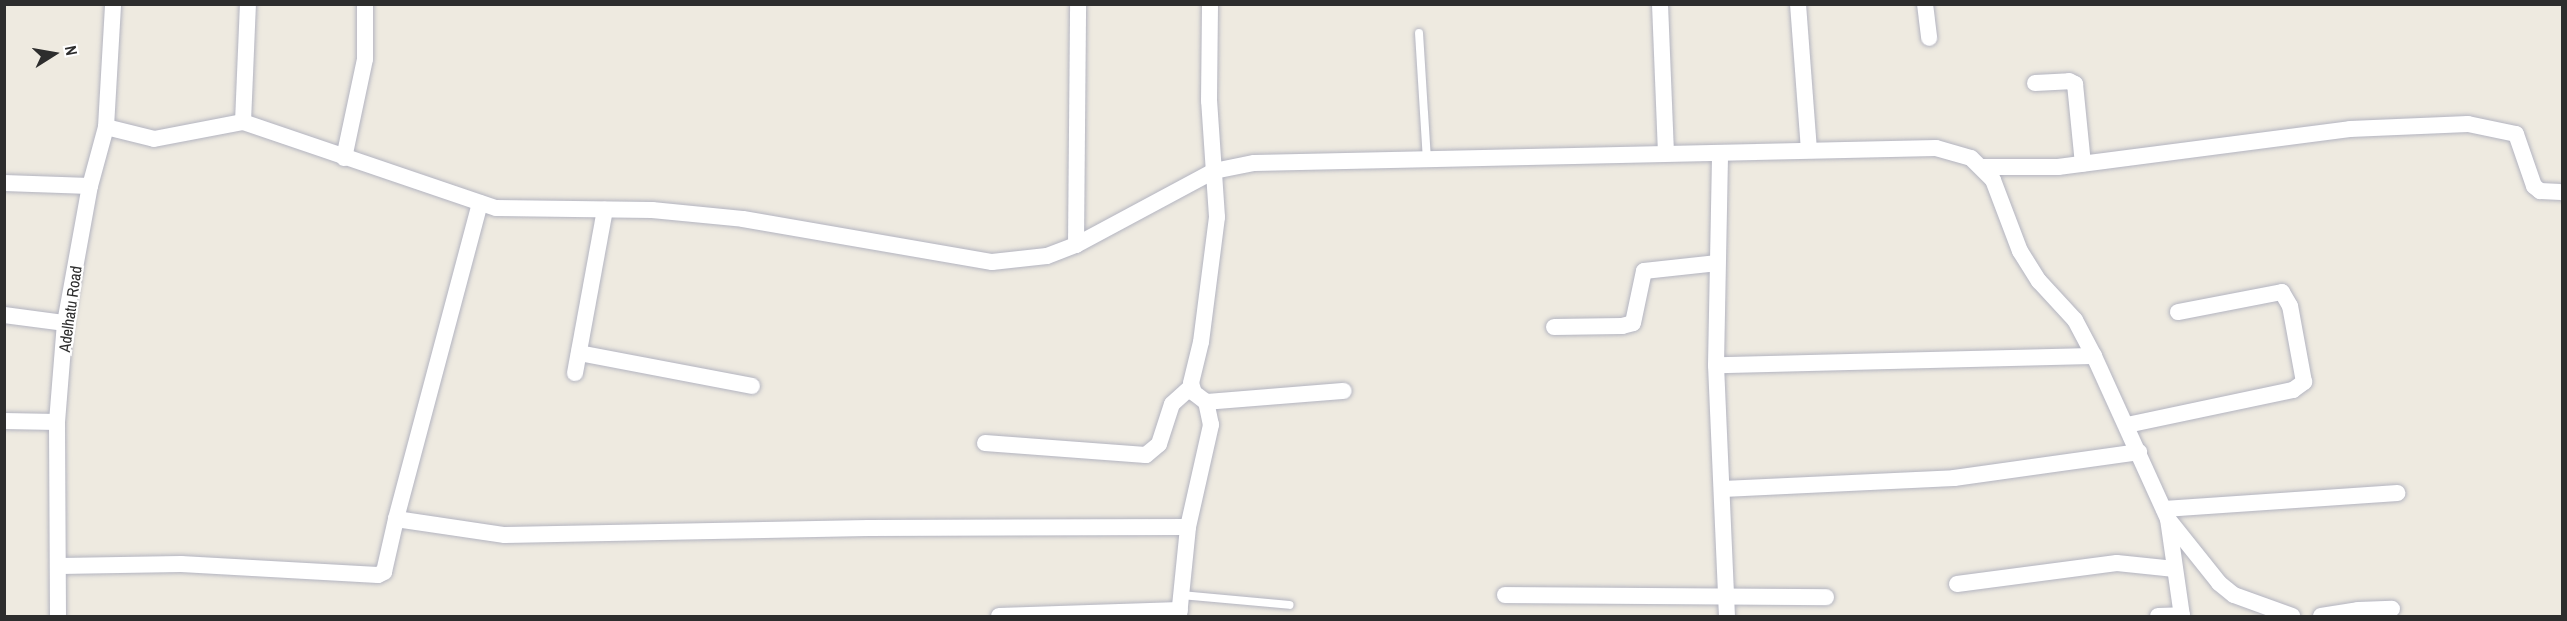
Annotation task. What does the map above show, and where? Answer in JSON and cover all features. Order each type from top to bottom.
[{"type":"street","name":"Adelhatu Road","points":[[58,616],[60,566],[57,422],[65,323],[90,186],[106,127],[113,4]]},
{"type":"street","points":[[243,122],[248,4]]},
{"type":"street","points":[[344,158],[365,59],[365,4]]},
{"type":"street","points":[[986,443],[1146,455],[1159,444],[1172,404],[1191,387],[1215,242],[1210,4]]},
{"type":"street","points":[[1660,4],[1666,153]]},
{"type":"street","points":[[1797,4],[1809,150]]},
{"type":"street","points":[[1925,4],[1929,38]]},
{"type":"street","points":[[1076,244],[1078,6]]},
{"type":"street","points":[[2035,83],[2069,81],[2075,84],[2083,164]]},
{"type":"street","points":[[106,127],[154,139],[243,122],[344,158],[480,202],[515,210],[605,210],[743,219],[992,262],[1047,256],[1076,244],[1214,171],[1254,164],[1936,148],[1971,158],[1994,180],[2020,250],[2039,281],[2075,320],[2127,425],[2166,514],[2219,583],[2234,595],[2292,616]]},
{"type":"street","points":[[1983,167],[2083,164],[2350,129],[2398,129],[2468,124],[2509,130],[2522,141],[2534,186],[2540,191],[2562,192]]},
{"type":"street","points":[[1720,154],[1716,365],[1727,616]]},
{"type":"street","points":[[4,183],[90,186]]},
{"type":"street","points":[[60,566],[182,564],[378,575],[384,572],[480,202]]},
{"type":"street","points":[[575,373],[605,210]]},
{"type":"street","points":[[1554,327],[1622,327],[1633,323],[1644,271],[1718,263]]},
{"type":"street","points":[[2127,425],[2294,390],[2304,382],[2290,306],[2282,292],[2178,312]]},
{"type":"street","points":[[4,315],[65,323]]},
{"type":"street","points":[[579,353],[752,386]]},
{"type":"street","points":[[1716,365],[2094,356]]},
{"type":"street","points":[[999,616],[1085,615],[1180,607],[1188,527],[1210,435],[1206,402],[1191,387]]},
{"type":"street","points":[[1206,402],[1344,391]]},
{"type":"street","points":[[4,421],[57,422]]},
{"type":"street","points":[[1723,489],[1954,478],[2139,452]]},
{"type":"street","points":[[2166,514],[2397,493]]},
{"type":"street","points":[[2158,616],[2182,616],[2166,514]]},
{"type":"street","points":[[396,519],[505,535],[868,528],[1188,527]]},
{"type":"street","points":[[1957,584],[2106,564],[2175,569]]},
{"type":"street","points":[[1505,595],[1826,597]]},
{"type":"street","points":[[2321,616],[2358,610],[2392,609]]},
{"type":"lane","points":[[1419,33],[1427,159]]},
{"type":"lane","points":[[1180,607],[1290,605]]}]
